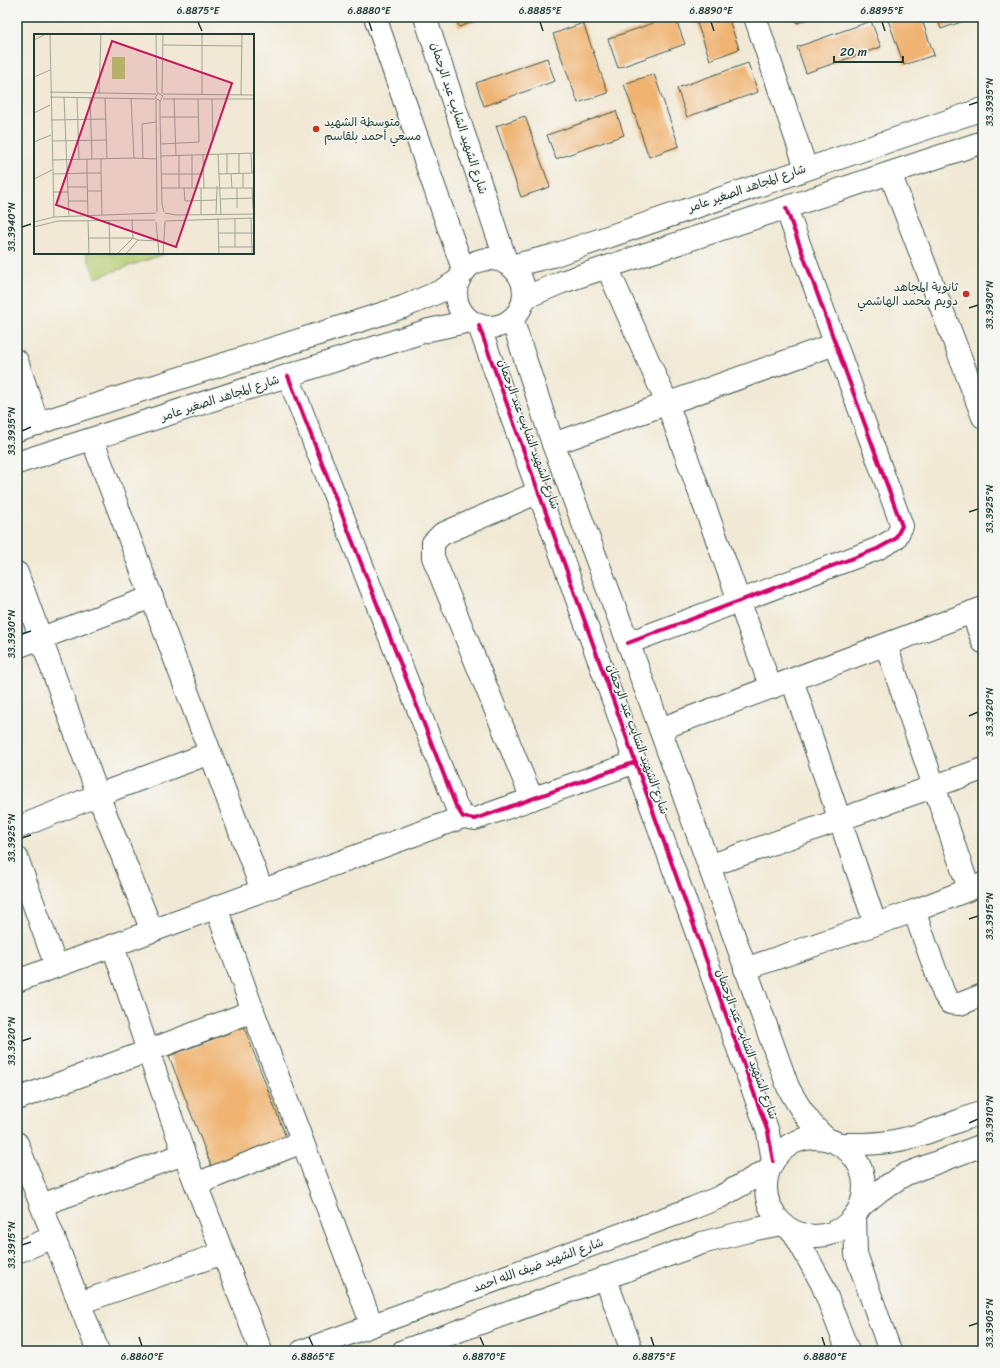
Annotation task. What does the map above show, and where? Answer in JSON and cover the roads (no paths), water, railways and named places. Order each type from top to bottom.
[{"type":"street","points":[[17,430],[403,307],[422,300],[461,276],[471,265],[489,259],[509,265],[520,275],[524,286],[524,298],[518,313],[502,325],[491,328],[475,323],[462,313],[457,302],[456,291],[461,276],[375,17]]},
{"type":"street","name":"شارع الشهيد الشايب عبد الرحمان","points":[[425,17],[509,265]]},
{"type":"street","points":[[755,17],[806,168]]},
{"type":"street","name":"شارع المجاهد الصغير عامر","points":[[509,265],[552,256],[806,168],[983,109]]},
{"type":"street","points":[[524,298],[562,282],[983,142]]},
{"type":"street","points":[[890,173],[983,417]]},
{"type":"street","points":[[628,643],[877,549],[895,539],[902,526],[786,208]]},
{"type":"street","points":[[607,267],[667,403],[771,688]]},
{"type":"street","name":"شارع الشهيد الشايب عبد الرحمان","points":[[512,319],[553,444],[660,729],[788,1087],[800,1111],[813,1128],[832,1142]]},
{"type":"street","name":"شارع الشهيد الشايب عبد الرحمان","points":[[475,323],[539,492],[768,1132],[771,1165]]},
{"type":"street","name":"شارع المجاهد الصغير عامر","points":[[17,463],[429,330],[475,323]]},
{"type":"street","points":[[553,444],[835,344]]},
{"type":"street","points":[[17,361],[38,424]]},
{"type":"street","points":[[288,376],[456,806],[463,817]]},
{"type":"street","points":[[92,439],[262,890]]},
{"type":"street","points":[[532,799],[433,557],[433,543],[442,534],[539,492]]},
{"type":"street","points":[[17,573],[98,794],[152,931]]},
{"type":"street","points":[[17,647],[152,597]]},
{"type":"street","points":[[660,729],[978,610],[983,642]]},
{"type":"street","points":[[746,969],[875,923],[914,911],[976,887],[933,787],[886,645]]},
{"type":"street","points":[[792,680],[875,923]]},
{"type":"street","points":[[17,828],[98,794],[210,753]]},
{"type":"street","points":[[17,980],[463,817],[475,819],[636,762]]},
{"type":"street","points":[[709,866],[983,769]]},
{"type":"street","points":[[17,858],[56,966]]},
{"type":"street","points":[[216,907],[252,1010],[372,1325]]},
{"type":"street","points":[[914,911],[944,994],[950,1003],[960,1004],[983,995]]},
{"type":"street","points":[[113,946],[184,1154],[261,1351]]},
{"type":"street","points":[[17,1099],[148,1051],[252,1010]]},
{"type":"street","points":[[848,1351],[822,1284],[788,1228],[774,1215],[766,1193],[771,1165],[783,1150],[796,1142],[811,1138],[832,1142],[866,1144],[895,1141],[922,1134],[983,1112]]},
{"type":"street","points":[[196,1184],[302,1142]]},
{"type":"street","points":[[832,1142],[850,1153],[858,1164],[863,1178],[864,1193],[857,1211],[856,1254],[890,1351]]},
{"type":"street","points":[[17,1143],[98,1351]]},
{"type":"street","points":[[403,1351],[437,1345],[605,1277],[716,1239],[756,1229],[788,1228],[806,1235],[820,1236],[834,1232],[846,1225],[857,1211],[882,1189],[906,1174],[983,1145]]},
{"type":"street","points":[[41,1205],[184,1154]]},
{"type":"street","name":"شارع الشهيد ضيف الله احمد","points":[[302,1351],[720,1197],[771,1165]]},
{"type":"street","points":[[17,1252],[54,1237]]},
{"type":"street","points":[[79,1303],[223,1253]]},
{"type":"street","points":[[605,1277],[632,1351]]},
{"type":"place","name":"متوسطة الشهيد مسعي أحمد بلقاسم","points":[[316,129]]},
{"type":"place","name":"ثانوية المجاهد دويم محمد الهاشمي","points":[[966,294]]}]
